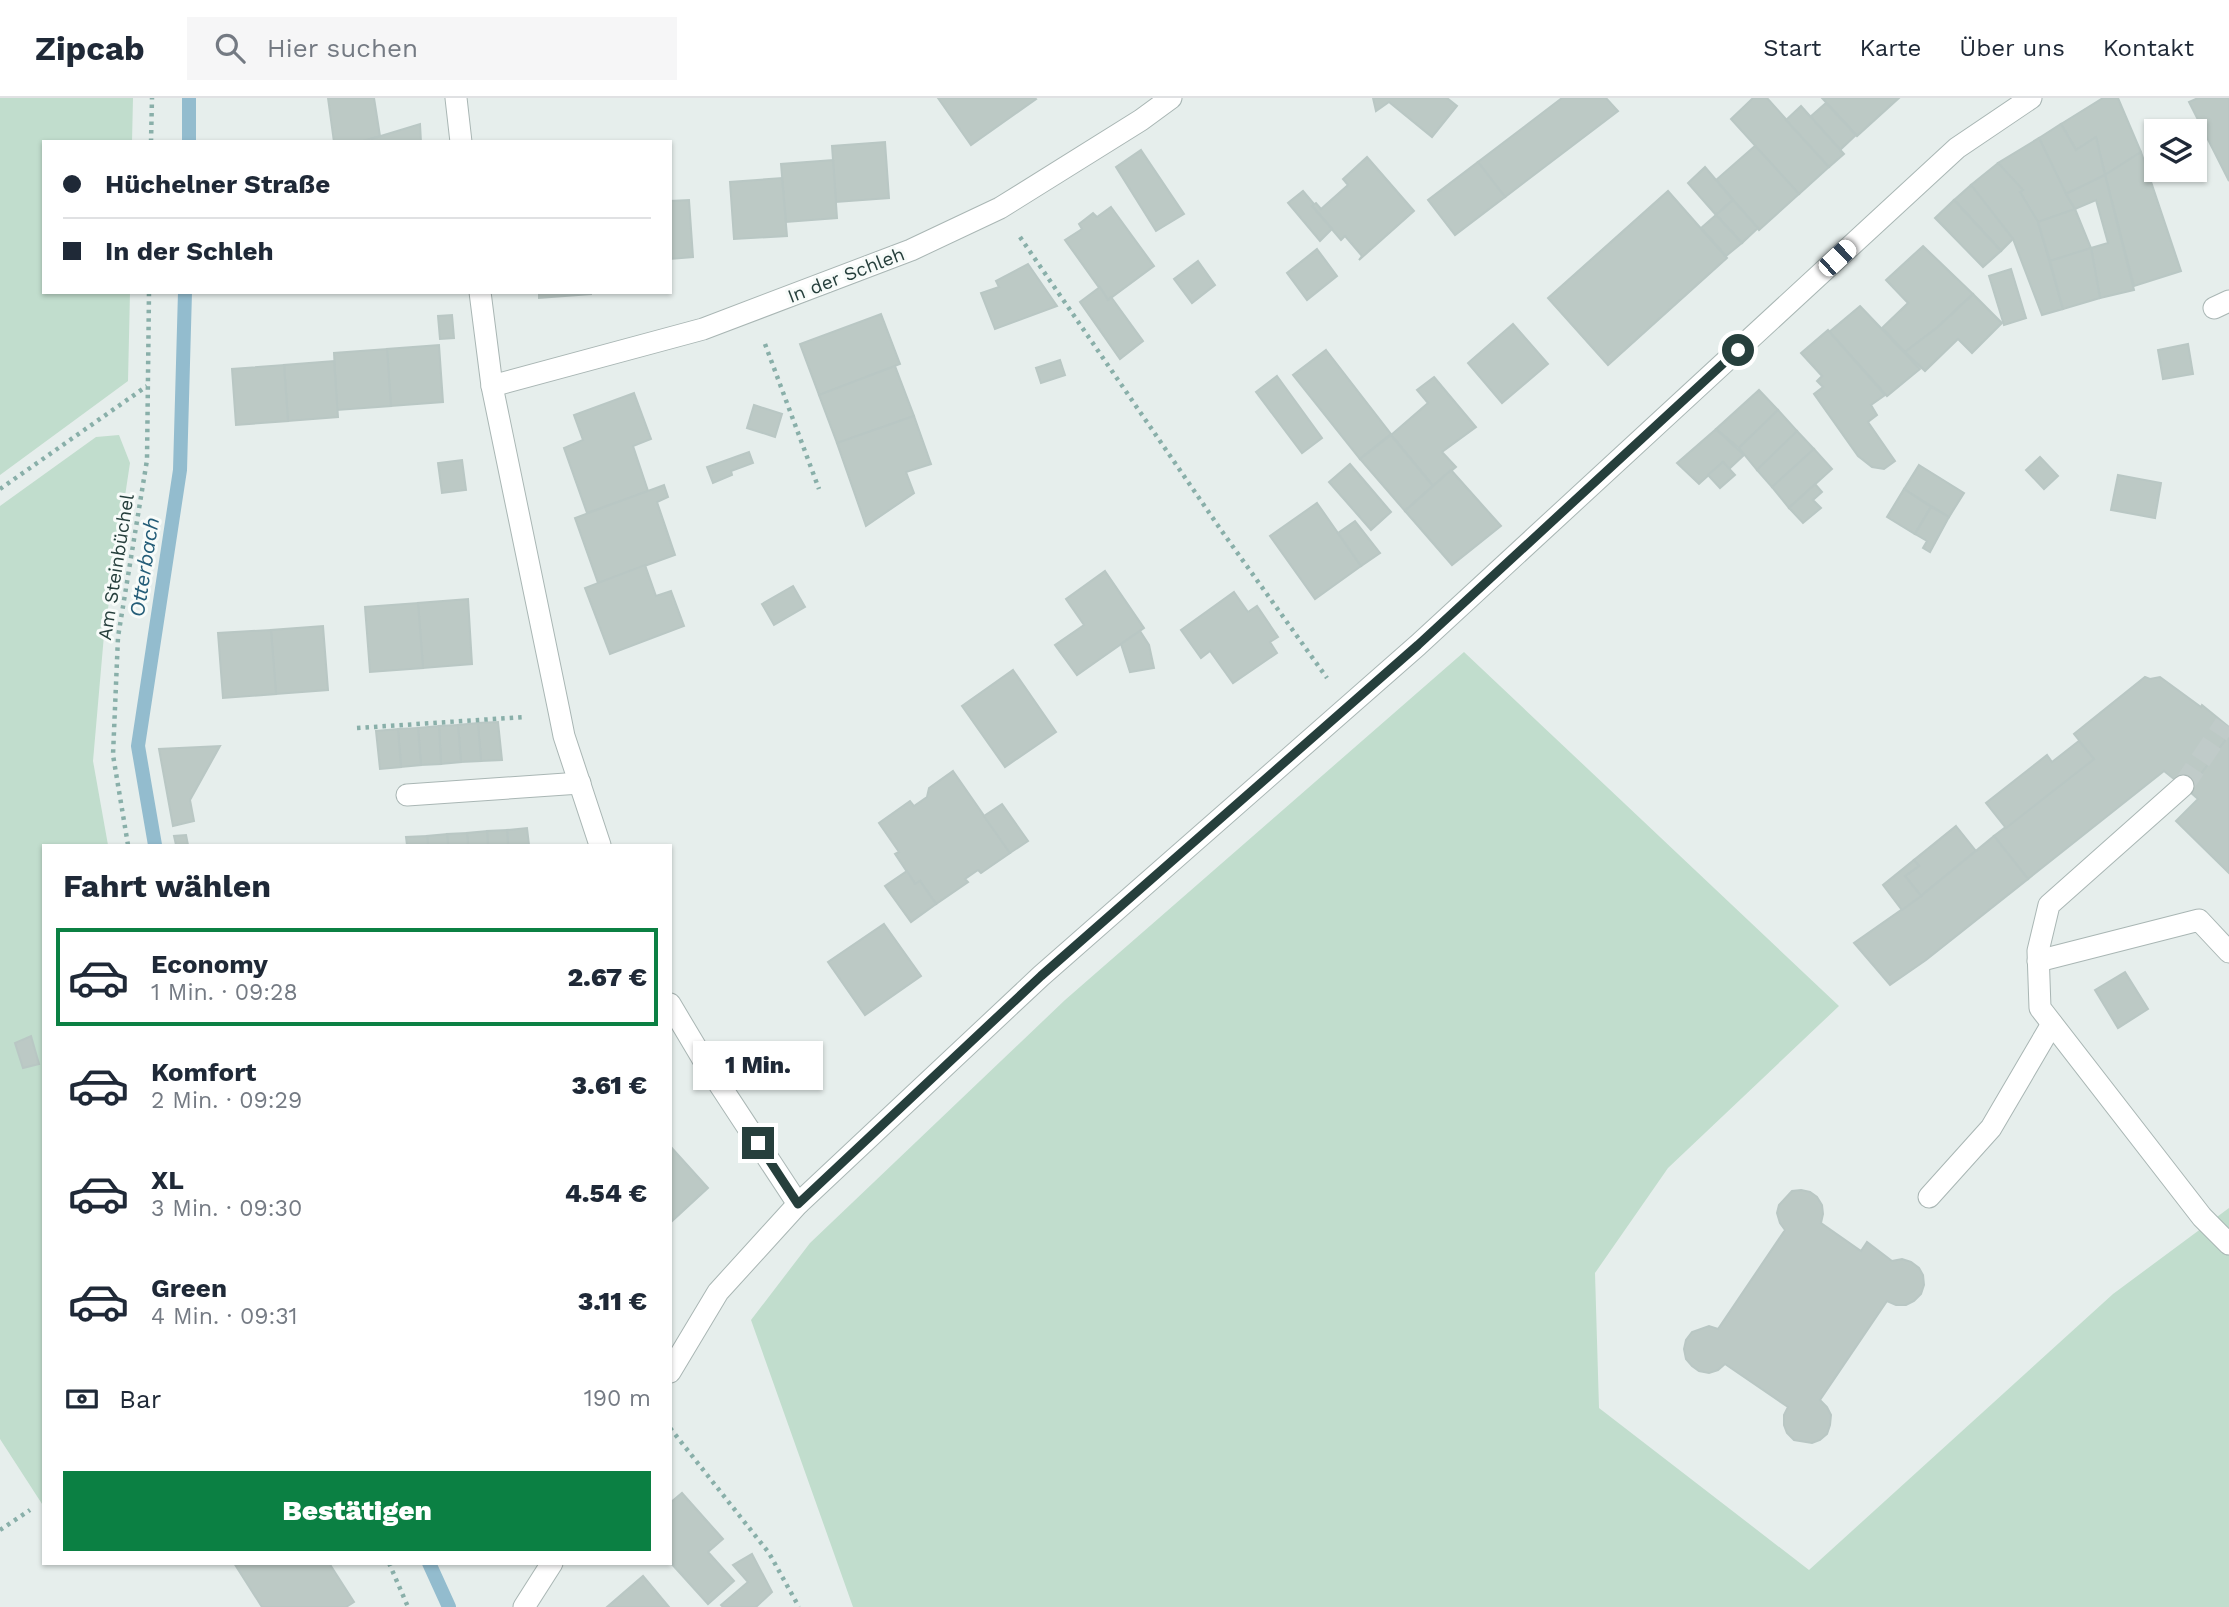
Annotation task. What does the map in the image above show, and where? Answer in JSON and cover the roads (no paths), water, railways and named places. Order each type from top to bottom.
[{"type":"street","points":[[456,98],[461,140]]},
{"type":"street","name":"In der Schleh","points":[[492,386],[703,328],[911,250],[1000,208],[1141,120],[1171,98]]},
{"type":"street","points":[[672,1368],[718,1292],[798,1204],[1041,976],[1429,636],[1957,148],[2031,98]]},
{"type":"street","points":[[480,294],[492,386],[559,711],[600,844]]},
{"type":"street","points":[[407,794],[580,783]]},
{"type":"street","points":[[2183,786],[2049,905],[2038,951],[2040,1008],[2202,1217],[2229,1244]]},
{"type":"street","points":[[2038,961],[2199,920],[2229,952]]},
{"type":"street","points":[[672,1007],[798,1204]]},
{"type":"street","points":[[1929,1197],[1991,1128],[2052,1024]]},
{"type":"street","points":[[524,1607],[551,1565]]},
{"type":"waterway","name":"Otterbach","points":[[189,98],[189,140]]},
{"type":"waterway","name":"Otterbach","points":[[155,844],[138,746],[180,470],[185,294]]},
{"type":"waterway","name":"Otterbach","points":[[430,1565],[449,1607]]},
{"type":"tunnel","points":[[2183,786],[2225,724]]}]
